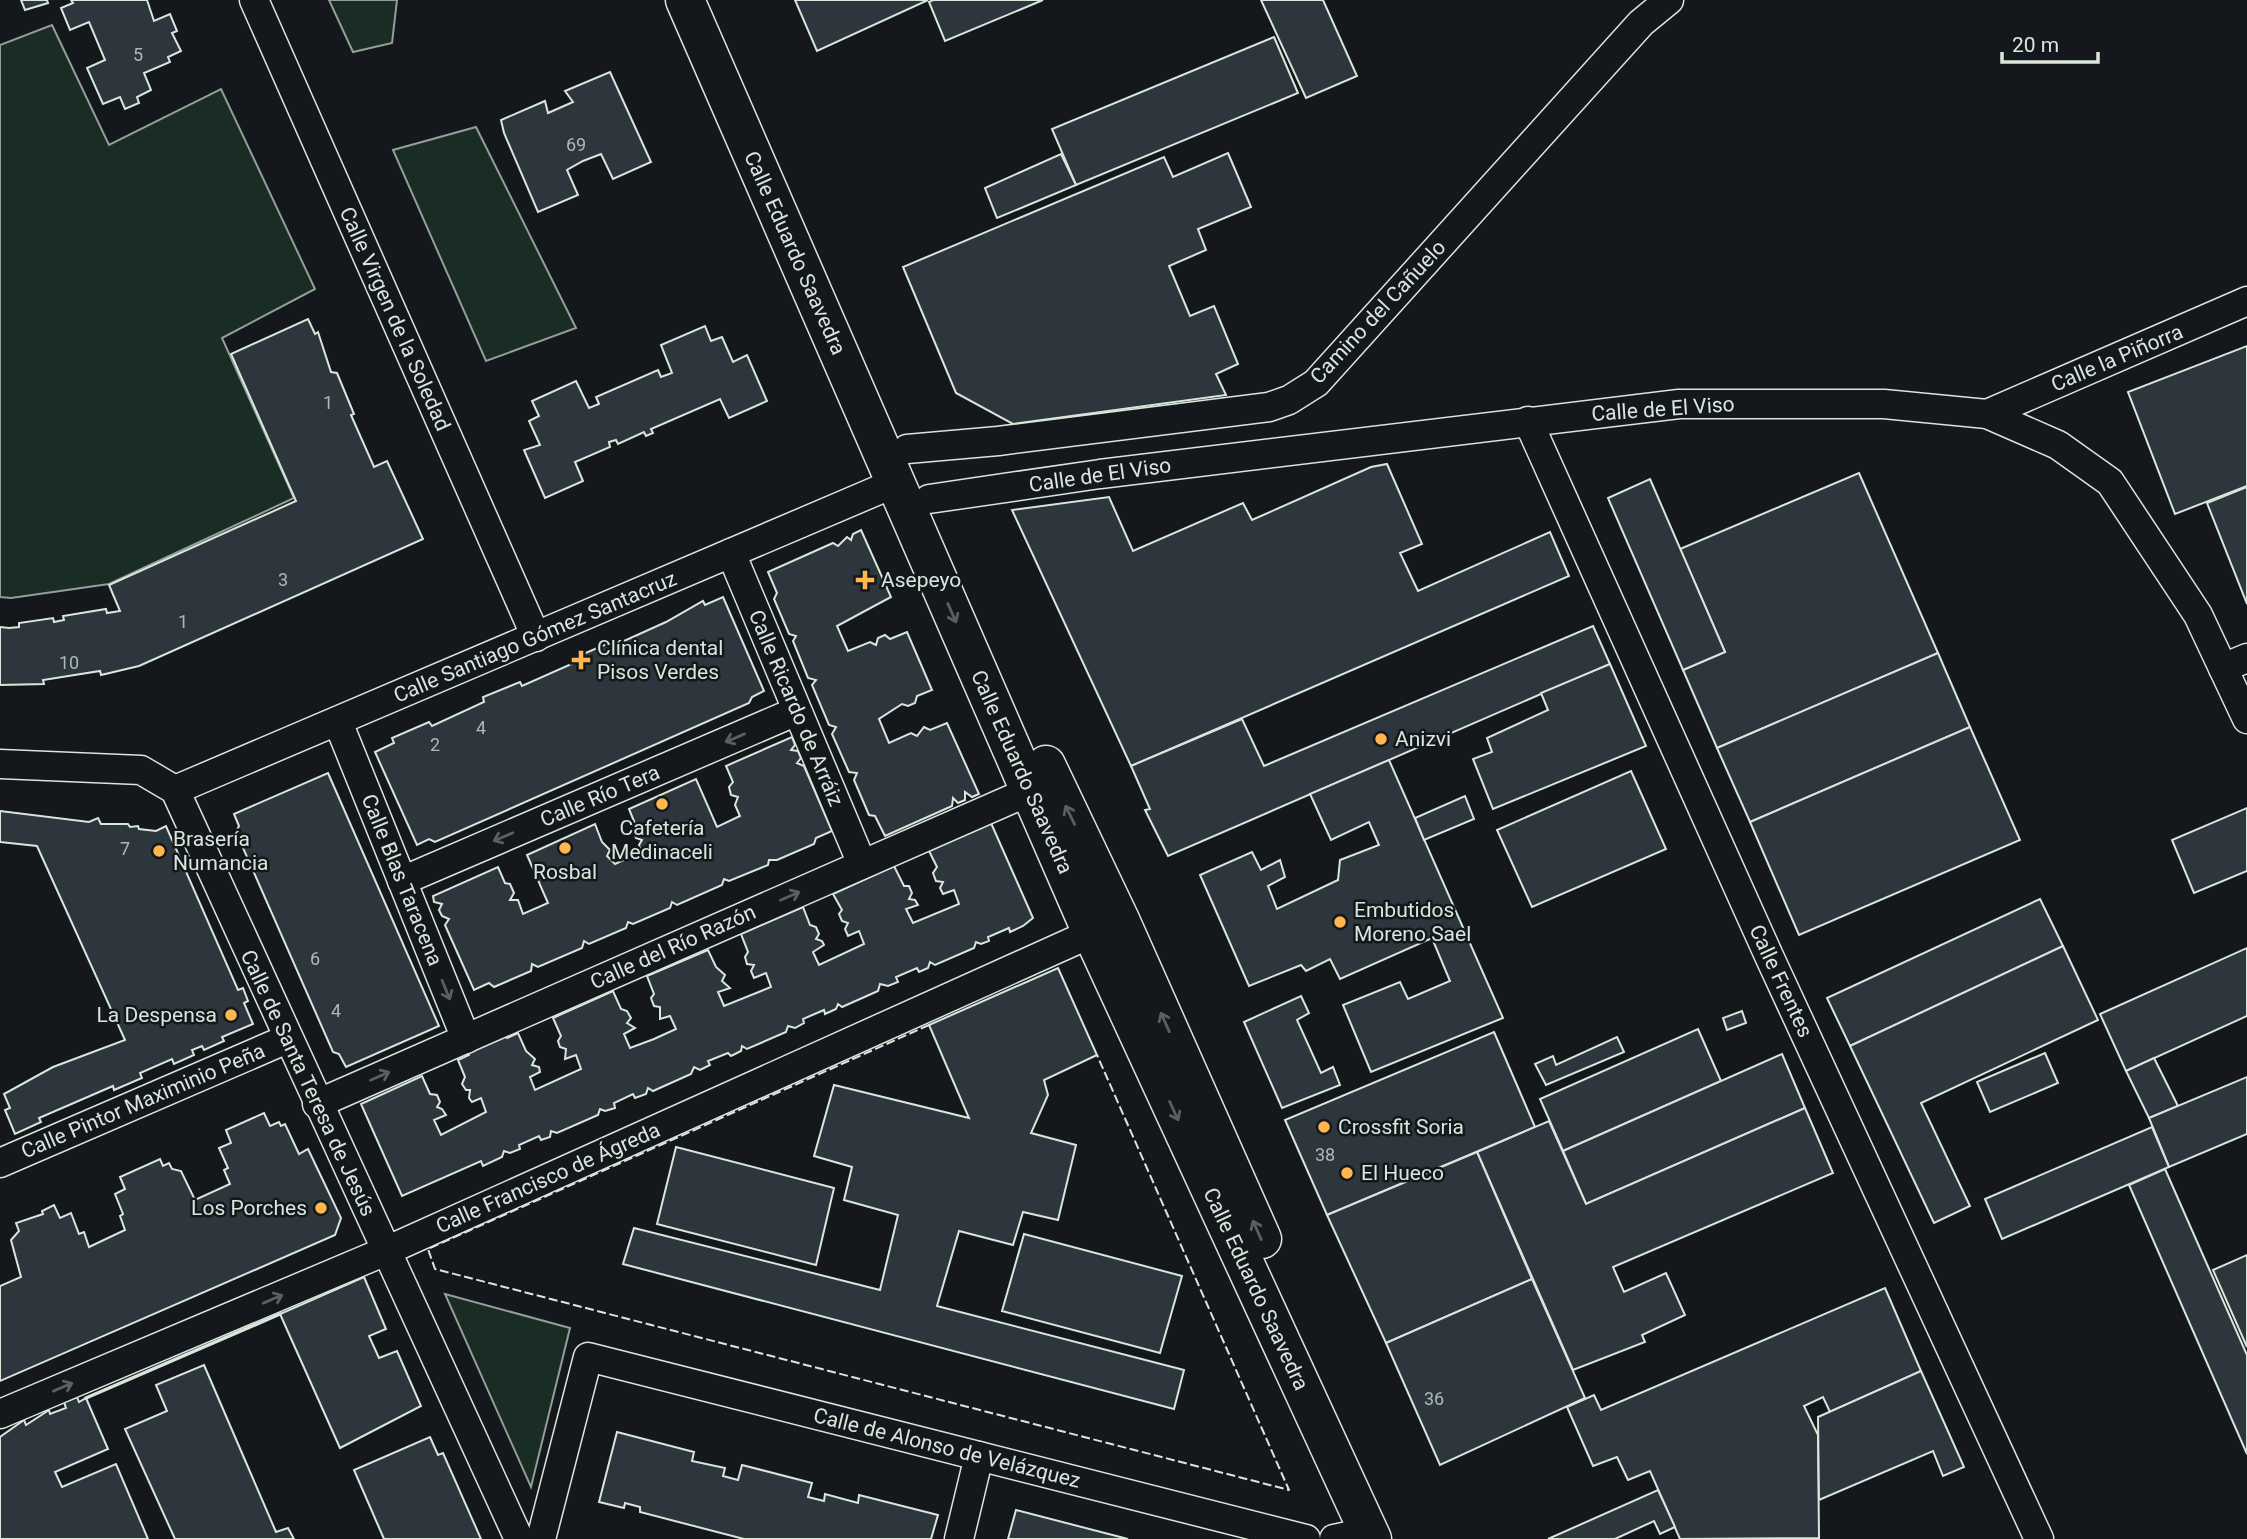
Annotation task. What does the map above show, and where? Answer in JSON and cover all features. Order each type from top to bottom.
[{"type":"main road","name":"Calle Eduardo Saavedra","points":[[685,0],[901,466],[929,499],[1053,780],[1136,955],[1367,1537]]},
{"type":"main road","name":"Calle Eduardo Saavedra","points":[[707,0],[901,466],[1030,790],[1092,933],[1367,1537]]},
{"type":"street","name":"Calle Virgen de la Soledad","points":[[254,0],[536,637]]},
{"type":"street","name":"Camino del Cañuelo","points":[[901,466],[998,442],[1269,407],[1289,400],[1316,383],[1641,23],[1669,0]]},
{"type":"street","name":"Calle la Piñorra","points":[[1987,414],[2247,301]]},
{"type":"street","name":"Calle de El Viso","points":[[929,499],[1100,474],[1679,404],[1884,404],[1987,414],[2057,445],[2110,482],[2198,615],[2235,663],[2247,719]]},
{"type":"street","name":"Calle Frentes","points":[[1528,421],[1769,956],[2039,1539]]},
{"type":"street","name":"Calle Santiago Gómez Santacruz","points":[[175,790],[731,553],[901,466]]},
{"type":"street","name":"Calle Ricardo de Arráiz","points":[[731,553],[862,864]]},
{"type":"street","name":"Calle Río Tera","points":[[402,881],[797,711]]},
{"type":"street","name":"Calle Blas Taracena","points":[[338,722],[466,1039]]},
{"type":"street","points":[[0,764],[141,770],[175,790]]},
{"type":"street","name":"Calle de Santa Teresa de Jesús","points":[[175,790],[287,1039],[519,1539]]},
{"type":"street","name":"Calle del Río Razón","points":[[317,1104],[1030,790]]},
{"type":"street","name":"Calle Francisco de Ágreda","points":[[0,1414],[386,1251],[1092,933]]},
{"type":"street","name":"Calle Pintor Maximinio Peña","points":[[0,1163],[287,1039]]},
{"type":"street","name":"Calle de Alonso de Velázquez","points":[[541,1539],[588,1357],[1306,1539]]},
{"type":"street","points":[[959,1539],[979,1456]]},
{"type":"green space","points":[[329,0],[397,0],[392,43],[353,52]]},
{"type":"green space","points":[[52,25],[109,145],[221,89],[315,289],[222,338],[294,498],[109,584],[11,598],[0,597],[0,45]]},
{"type":"green space","points":[[476,127],[576,328],[486,361],[393,150]]},
{"type":"green space","points":[[445,1294],[570,1328],[531,1487]]},
{"type":"building","points":[[21,0],[47,0],[48,3],[25,10]]},
{"type":"building","points":[[71,0],[147,0],[154,21],[170,14],[177,31],[172,33],[181,51],[168,57],[170,62],[144,73],[151,90],[137,97],[139,103],[125,109],[120,97],[103,104],[87,68],[105,60],[89,22],[70,30],[61,8],[73,3]]},
{"type":"building","points":[[795,0],[928,0],[817,51]]},
{"type":"building","points":[[1043,0],[945,41],[929,2]]},
{"type":"building","points":[[1261,0],[1323,0],[1357,76],[1306,98]]},
{"type":"building","points":[[1274,37],[1298,93],[1076,185],[1052,129]]},
{"type":"building","points":[[610,72],[651,162],[613,179],[601,154],[583,161],[567,170],[578,195],[538,212],[501,120],[545,101],[548,113],[573,102],[565,91]]},
{"type":"building","points":[[1228,153],[1251,207],[1198,229],[1206,250],[1169,266],[1190,316],[1214,306],[1238,364],[1216,374],[1226,395],[1013,424],[956,393],[903,267],[1164,157],[1173,177]]},
{"type":"building","points":[[1061,154],[1076,185],[997,218],[985,188]]},
{"type":"building","points":[[308,319],[315,334],[318,332],[331,372],[337,373],[354,414],[351,415],[374,467],[387,461],[423,539],[139,666],[101,675],[100,671],[43,680],[44,684],[0,685],[0,627],[19,627],[19,623],[53,618],[54,622],[64,620],[63,616],[106,609],[107,613],[120,611],[109,585],[296,501],[231,354]]},
{"type":"building","points":[[705,326],[711,341],[722,337],[733,362],[747,355],[767,401],[729,418],[720,399],[651,429],[653,433],[646,436],[644,432],[618,444],[616,440],[609,442],[610,447],[575,462],[583,481],[545,498],[524,450],[540,445],[529,421],[539,416],[532,401],[576,381],[589,408],[599,404],[596,397],[658,370],[661,377],[672,373],[661,345]]},
{"type":"building","points":[[2247,346],[2247,486],[2175,514],[2128,392]]},
{"type":"building","points":[[1387,464],[1422,544],[1400,553],[1418,591],[1550,532],[1569,576],[1131,766],[1012,510],[1109,497],[1133,551],[1243,503],[1252,520],[1371,467]]},
{"type":"building","points":[[1859,473],[1938,653],[1717,748],[1683,670],[1725,652],[1680,549]]},
{"type":"building","points":[[1650,479],[1725,652],[1683,670],[1608,498]]},
{"type":"building","points":[[2247,487],[2247,604],[2207,503]]},
{"type":"building","points":[[861,530],[891,597],[837,626],[848,651],[870,642],[876,645],[878,638],[885,635],[890,639],[907,632],[932,690],[917,696],[915,703],[908,706],[902,704],[879,719],[889,743],[911,733],[917,736],[924,727],[930,730],[947,723],[979,794],[972,797],[965,792],[965,800],[958,803],[953,798],[952,806],[885,836],[875,816],[869,815],[854,780],[857,773],[849,772],[832,734],[836,727],[829,725],[812,685],[816,680],[808,678],[793,641],[796,636],[789,634],[774,599],[777,593],[768,572],[833,543],[838,546],[847,537],[851,540],[853,534]]},
{"type":"building","points":[[723,597],[764,691],[752,697],[749,703],[435,842],[429,839],[417,845],[375,752],[394,743],[392,738],[429,722],[432,726],[484,702],[483,697],[520,682],[522,686],[576,662],[574,658],[611,642],[613,646],[666,622],[703,601],[705,605]]},
{"type":"building","name":"Anizvi","points":[[1593,626],[1610,664],[1168,856],[1145,810],[1150,809],[1131,766],[1242,719],[1264,766]]},
{"type":"building","points":[[1938,653],[1970,727],[1750,822],[1717,748]]},
{"type":"building","points":[[1610,664],[1646,746],[1493,809],[1473,759],[1492,752],[1487,738],[1548,710],[1541,693]]},
{"type":"building","points":[[1970,727],[2020,840],[1799,935],[1750,822]]},
{"type":"building","points":[[792,737],[795,745],[791,750],[798,751],[801,758],[797,763],[804,766],[832,831],[816,838],[814,844],[777,860],[769,860],[768,865],[729,881],[724,879],[722,885],[677,905],[672,902],[670,908],[633,924],[628,922],[626,928],[589,944],[584,941],[582,948],[538,967],[532,964],[531,971],[494,987],[489,983],[474,990],[445,925],[449,919],[442,916],[439,910],[442,904],[434,902],[433,896],[498,867],[505,883],[510,884],[514,893],[510,900],[518,900],[523,914],[548,903],[527,855],[595,824],[602,842],[610,850],[607,856],[615,864],[641,852],[639,845],[642,840],[636,838],[633,830],[636,826],[629,809],[696,779],[717,827],[740,816],[735,805],[738,797],[731,795],[729,787],[733,782],[726,766]]},
{"type":"building","name":"Embutidos Moreno Sael","points":[[1389,760],[1503,1018],[1371,1072],[1343,1005],[1400,982],[1408,999],[1450,981],[1432,938],[1340,979],[1330,959],[1306,971],[1301,965],[1249,986],[1200,875],[1252,852],[1261,870],[1280,860],[1285,877],[1268,886],[1277,909],[1338,880],[1340,860],[1379,845],[1369,822],[1331,840],[1310,794]]},
{"type":"building","points":[[1631,771],[1666,849],[1532,907],[1497,830]]},
{"type":"building","points":[[328,773],[439,1026],[346,1067],[339,1054],[333,1052],[236,832],[239,826],[234,814]]},
{"type":"building","points":[[1465,796],[1474,819],[1424,840],[1415,818]]},
{"type":"building","points":[[2247,808],[2247,871],[2194,893],[2172,840]]},
{"type":"building","points":[[0,811],[89,822],[98,818],[101,824],[128,824],[130,827],[138,826],[139,829],[156,831],[166,826],[238,990],[243,988],[248,1001],[244,1003],[253,1024],[222,1037],[224,1041],[204,1050],[202,1046],[192,1050],[194,1055],[174,1064],[172,1059],[140,1073],[142,1078],[114,1090],[113,1086],[39,1118],[41,1122],[15,1134],[5,1110],[10,1108],[4,1094],[53,1067],[125,1040],[37,846],[0,842]]},
{"type":"building","points":[[991,823],[1033,918],[1023,926],[1010,932],[1009,928],[988,937],[989,941],[981,944],[976,942],[974,948],[935,965],[930,962],[928,968],[919,972],[917,968],[896,977],[898,982],[888,986],[880,984],[878,991],[842,1007],[838,1004],[836,1009],[825,1014],[824,1010],[803,1019],[804,1023],[795,1028],[788,1026],[786,1032],[747,1049],[742,1046],[741,1051],[731,1056],[728,1053],[708,1061],[710,1065],[700,1070],[694,1067],[691,1074],[653,1091],[648,1088],[646,1094],[635,1098],[633,1094],[614,1103],[615,1108],[605,1111],[600,1109],[598,1115],[557,1133],[551,1131],[550,1137],[541,1140],[539,1136],[519,1145],[520,1149],[510,1153],[504,1151],[502,1157],[483,1166],[481,1161],[402,1196],[361,1104],[422,1076],[430,1094],[437,1095],[440,1102],[437,1107],[446,1115],[434,1120],[441,1135],[486,1112],[481,1098],[472,1102],[469,1098],[470,1090],[466,1090],[462,1084],[465,1077],[458,1060],[469,1055],[468,1050],[504,1034],[507,1038],[518,1033],[526,1051],[535,1059],[532,1065],[539,1067],[540,1072],[530,1077],[535,1090],[581,1069],[576,1055],[565,1059],[566,1049],[560,1047],[558,1041],[561,1036],[553,1018],[613,991],[621,1009],[627,1011],[631,1018],[627,1023],[635,1028],[624,1034],[630,1048],[654,1039],[676,1029],[670,1016],[660,1019],[660,1007],[654,1006],[651,998],[654,994],[647,976],[708,950],[716,967],[725,975],[722,981],[730,988],[718,992],[724,1006],[771,987],[766,973],[754,978],[751,971],[754,965],[747,964],[745,957],[748,952],[741,934],[803,907],[810,925],[816,927],[819,934],[816,939],[824,945],[813,952],[819,965],[864,944],[859,931],[848,936],[845,929],[848,923],[842,921],[839,914],[842,910],[833,894],[894,866],[904,886],[909,886],[912,893],[909,899],[915,900],[918,905],[906,909],[913,923],[959,904],[954,890],[943,894],[940,888],[943,882],[936,881],[933,873],[937,867],[929,851]]},
{"type":"building","points":[[2040,899],[2063,946],[1850,1046],[1827,998]]},
{"type":"building","points":[[2063,946],[2098,1020],[1921,1103],[1970,1206],[1934,1223],[1850,1046]]},
{"type":"building","points":[[2247,948],[2247,1016],[2126,1071],[2100,1014]]},
{"type":"building","points":[[1058,968],[1097,1055],[1044,1080],[1048,1095],[1031,1133],[1076,1145],[1058,1220],[1023,1212],[1013,1245],[959,1231],[937,1306],[1184,1370],[1174,1409],[623,1264],[634,1228],[880,1290],[898,1215],[844,1200],[852,1167],[814,1156],[834,1085],[969,1118],[929,1025]]},
{"type":"building","points":[[1301,996],[1309,1013],[1297,1020],[1321,1073],[1333,1067],[1340,1085],[1282,1108],[1244,1022]]},
{"type":"building","points":[[1742,1011],[1746,1023],[1727,1030],[1723,1018]]},
{"type":"building","points":[[1698,1029],[1721,1081],[1563,1151],[1540,1099]]},
{"type":"building","points":[[1494,1032],[1535,1127],[1327,1215],[1285,1120]]},
{"type":"building","points":[[1617,1037],[1624,1052],[1546,1085],[1535,1064],[1553,1056],[1556,1065]]},
{"type":"building","points":[[2045,1053],[2058,1083],[1990,1112],[1977,1082]]},
{"type":"building","points":[[1782,1054],[1805,1108],[1586,1204],[1563,1151]]},
{"type":"building","points":[[2154,1058],[2178,1106],[2149,1118],[2126,1071]]},
{"type":"building","points":[[2247,1077],[2247,1134],[2169,1167],[2149,1118]]},
{"type":"building","points":[[1805,1108],[1833,1173],[1613,1267],[1624,1292],[1666,1273],[1685,1315],[1642,1335],[1645,1342],[1573,1370],[1477,1152],[1549,1121],[1586,1204]]},
{"type":"building","points":[[264,1113],[270,1126],[279,1122],[281,1126],[285,1124],[299,1154],[308,1149],[341,1218],[335,1235],[0,1381],[0,1286],[21,1277],[11,1240],[19,1231],[16,1223],[43,1214],[42,1211],[54,1205],[60,1218],[71,1213],[79,1234],[84,1232],[89,1247],[125,1230],[120,1216],[123,1214],[115,1194],[125,1189],[120,1177],[160,1159],[163,1166],[169,1163],[172,1169],[181,1171],[195,1200],[230,1184],[224,1170],[228,1168],[219,1148],[231,1143],[226,1130]]},
{"type":"building","points":[[2152,1127],[2169,1167],[2002,1239],[1985,1199]]},
{"type":"building","points":[[676,1147],[834,1188],[816,1265],[657,1224]]},
{"type":"building","points":[[1477,1152],[1532,1279],[1386,1343],[1327,1215]]},
{"type":"building","points":[[2165,1169],[2247,1355],[2247,1454],[2129,1185]]},
{"type":"building","points":[[1024,1234],[1182,1276],[1160,1353],[1002,1311]]},
{"type":"building","points":[[2247,1255],[2247,1347],[2213,1270]]},
{"type":"building","points":[[364,1277],[386,1329],[369,1336],[379,1358],[397,1351],[421,1406],[340,1448],[280,1314]]},
{"type":"building","points":[[1532,1279],[1585,1398],[1440,1465],[1386,1343]]},
{"type":"building","points":[[1885,1288],[1921,1371],[1830,1412],[1823,1397],[1804,1406],[1818,1435],[1819,1538],[1680,1539],[1650,1471],[1628,1480],[1617,1457],[1593,1466],[1567,1407],[1594,1395],[1601,1410]]},
{"type":"building","points":[[204,1365],[276,1532],[288,1528],[294,1539],[175,1539],[125,1429],[167,1411],[156,1385]]},
{"type":"building","points":[[1921,1371],[1964,1467],[1943,1476],[1933,1451],[1819,1500],[1818,1417]]},
{"type":"building","points":[[77,1397],[79,1402],[86,1398],[108,1449],[55,1472],[62,1487],[116,1464],[148,1539],[0,1539],[0,1437],[24,1420],[26,1425],[49,1410],[50,1414],[66,1408],[64,1402]]},
{"type":"building","points":[[617,1432],[694,1452],[692,1461],[725,1468],[723,1476],[738,1480],[742,1465],[812,1483],[808,1497],[824,1501],[825,1494],[858,1503],[859,1495],[938,1515],[931,1539],[744,1539],[640,1512],[640,1507],[625,1503],[624,1508],[599,1502]]},
{"type":"building","points":[[430,1437],[438,1455],[443,1453],[481,1539],[384,1539],[354,1470]]},
{"type":"building","points":[[1658,1490],[1675,1527],[1660,1534],[1654,1521],[1615,1539],[1548,1539]]},
{"type":"building","points":[[1016,1510],[1128,1539],[1008,1539]]},
{"type":"fence","points":[[929,1025],[428,1249],[435,1269],[1289,1490],[1097,1055]]},
{"type":"wall","points":[[86,1398],[280,1314]]},
{"type":"place","name":"Asepeyo","points":[[865,580]]},
{"type":"place","name":"Clínica dental Pisos Verdes","points":[[581,660]]},
{"type":"place","name":"Anizvi","points":[[1381,739]]},
{"type":"place","name":"Cafetería Medinaceli","points":[[662,804]]},
{"type":"place","name":"Rosbal","points":[[565,848]]},
{"type":"place","name":"Brasería Numancia","points":[[159,851]]},
{"type":"place","name":"Embutidos Moreno Sael","points":[[1340,922]]},
{"type":"place","name":"La Despensa","points":[[231,1015]]},
{"type":"place","name":"Crossfit Soria","points":[[1324,1127]]},
{"type":"place","name":"El Hueco","points":[[1347,1173]]},
{"type":"place","name":"Los Porches","points":[[321,1208]]}]
